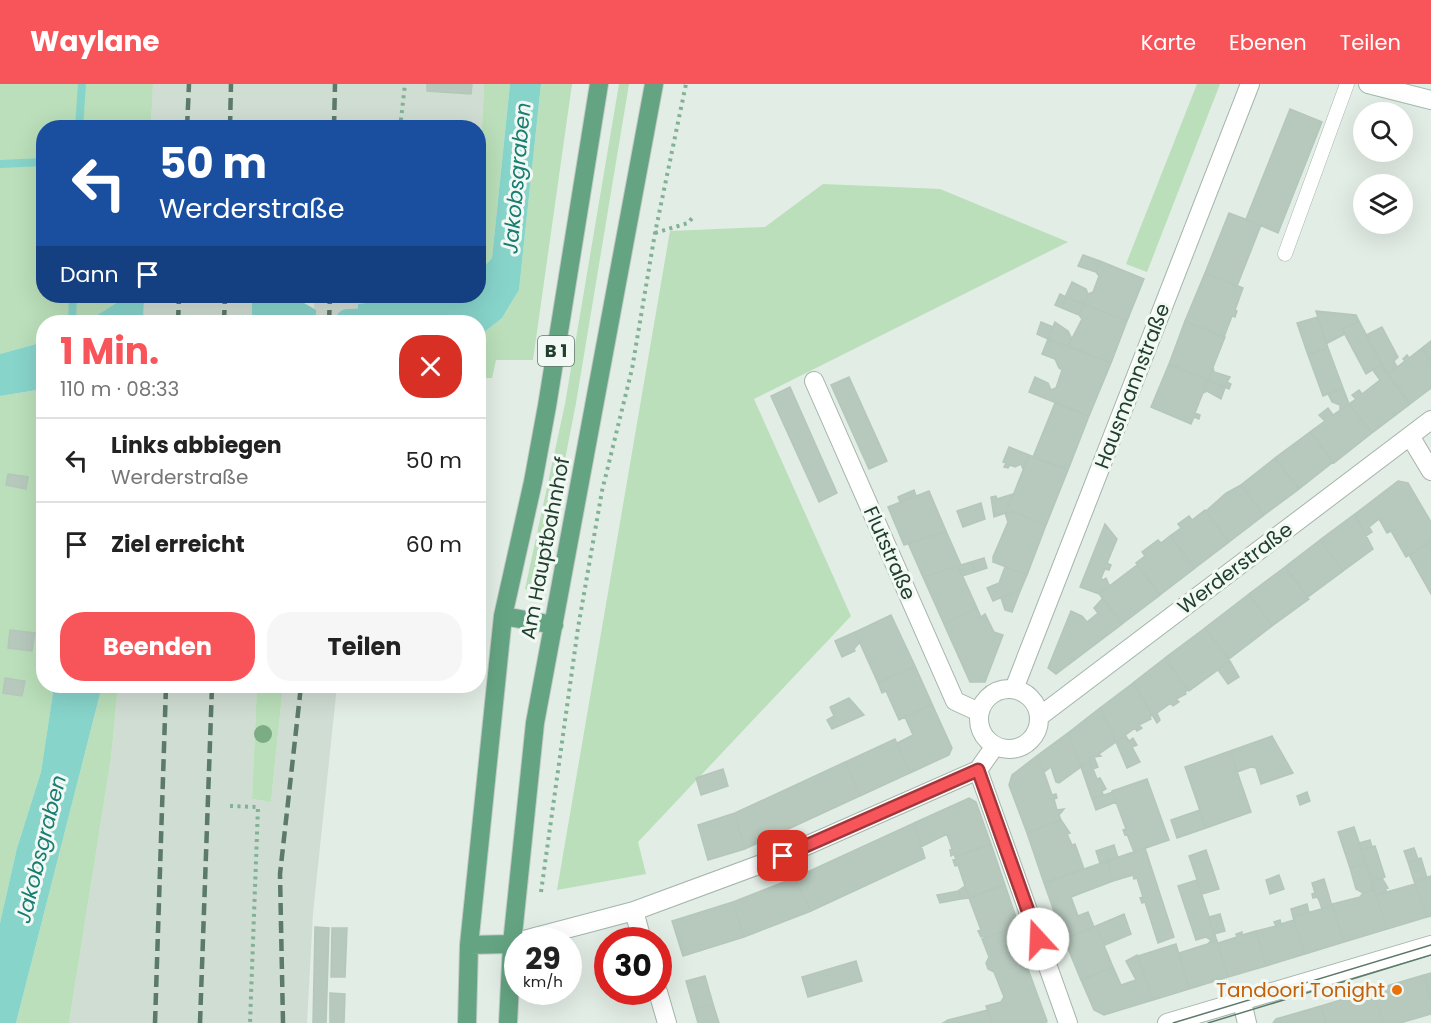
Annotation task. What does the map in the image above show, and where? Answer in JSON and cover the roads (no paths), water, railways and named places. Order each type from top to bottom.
[{"type":"main road","name":"Am Hauptbahnhof","points":[[467,1023],[469,945],[503,616],[543,428],[599,84]]},
{"type":"main road","name":"Am Hauptbahnhof","points":[[519,927],[535,723],[654,84]]},
{"type":"main road","points":[[503,616],[554,625]]},
{"type":"main road","points":[[469,945],[504,943]]},
{"type":"main road","name":"Am Hauptbahnhof","points":[[508,1023],[510,1005]]},
{"type":"street","name":"Hausmannstraße","points":[[1014,689],[1250,84]]},
{"type":"street","points":[[1368,84],[1431,100]]},
{"type":"street","name":"Flutstraße","points":[[814,381],[955,701],[979,712]]},
{"type":"street","name":"Werderstraße","points":[[995,746],[1013,749],[1022,747],[1036,734],[1040,716],[1431,420]]},
{"type":"street","points":[[1410,436],[1431,471]]},
{"type":"street","points":[[574,927],[633,911],[783,856],[978,770],[995,746],[979,727],[979,712],[988,697],[996,692],[1014,689],[1031,698],[1040,716]]},
{"type":"street","points":[[978,770],[1068,1023]]},
{"type":"street","points":[[633,911],[638,927]]},
{"type":"street","points":[[1167,1023],[1431,945]]},
{"type":"street","points":[[1242,1002],[1247,1023]]},
{"type":"street","points":[[662,1005],[667,1023]]},
{"type":"lane","points":[[1285,254],[1347,84]]},
{"type":"water","name":"Jakobsgraben","points":[[510,84],[541,84],[519,290],[502,318],[486,331],[486,315],[357,315],[358,304],[366,303],[486,303],[486,264],[492,258]]},
{"type":"water","points":[[116,303],[144,303],[143,315],[97,315]]},
{"type":"water","points":[[252,303],[304,303],[316,310],[316,315],[252,315]]},
{"type":"water","points":[[36,344],[36,390],[0,396],[0,354]]},
{"type":"water","points":[[53,693],[100,693],[16,1023],[0,1023],[0,923],[17,848],[41,772]]},
{"type":"waterway","points":[[80,120],[82,84]]},
{"type":"waterway","points":[[0,164],[36,162]]},
{"type":"waterway","points":[[72,315],[73,303]]},
{"type":"tram line","points":[[1173,1023],[1431,945]]},
{"type":"tram line","points":[[1208,1023],[1431,955]]},
{"type":"railway","points":[[187,120],[189,84]]},
{"type":"railway","points":[[230,120],[231,84]]},
{"type":"railway","points":[[334,120],[335,84]]},
{"type":"railway","points":[[178,315],[179,303]]},
{"type":"railway","points":[[224,315],[225,303]]},
{"type":"railway","points":[[329,315],[330,303]]},
{"type":"railway","points":[[155,1023],[166,693]]},
{"type":"railway","points":[[200,1023],[212,693]]},
{"type":"railway","points":[[283,1023],[280,874],[300,693]]},
{"type":"place","name":"Tandoori Tonight","points":[[1397,990]]}]
